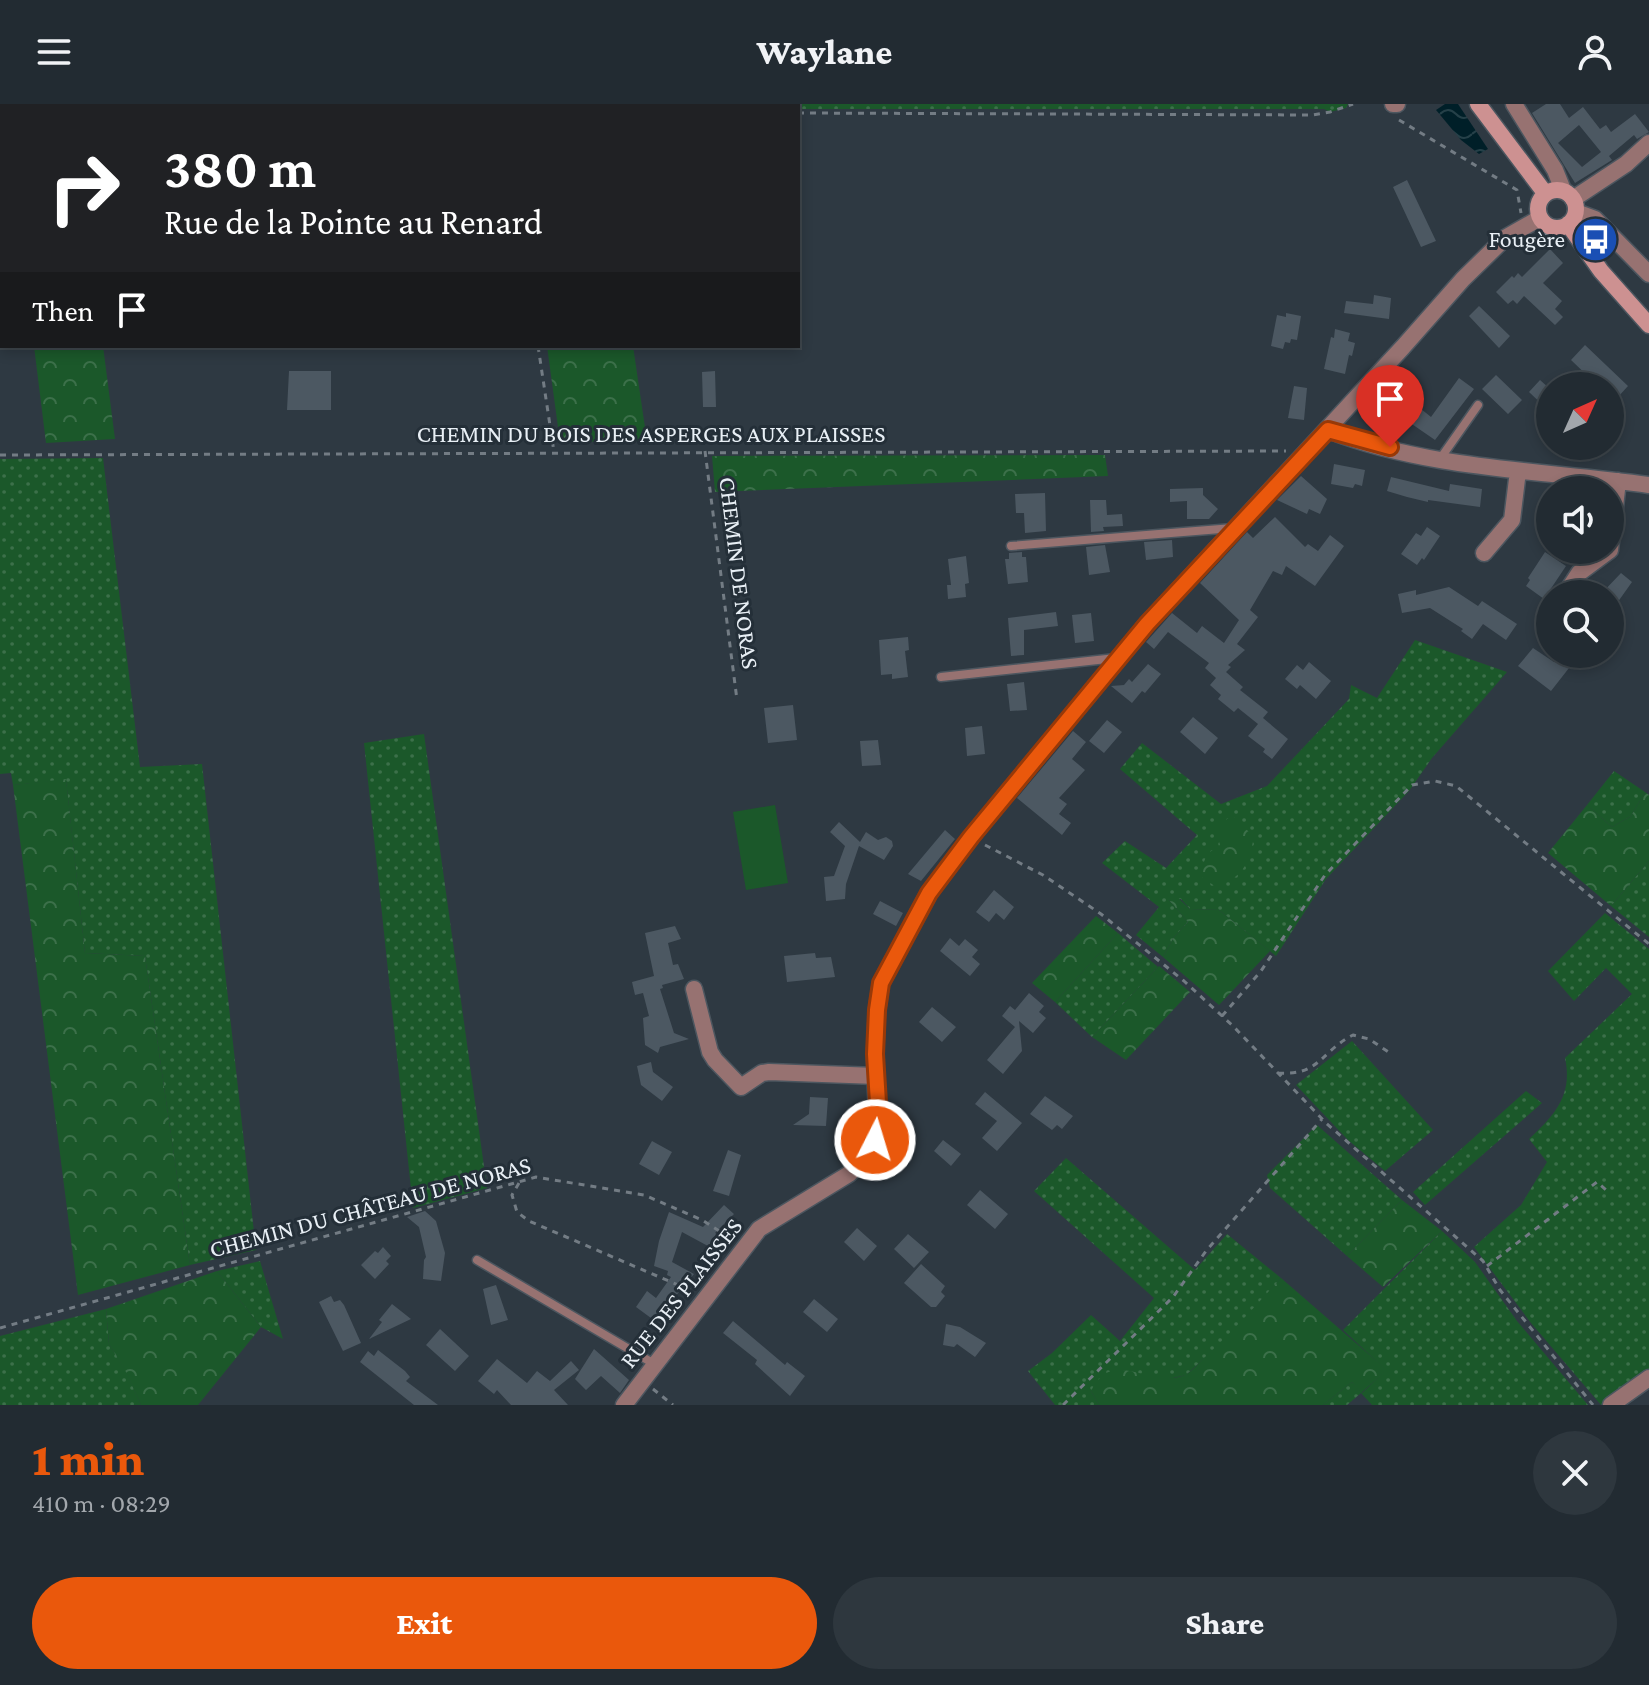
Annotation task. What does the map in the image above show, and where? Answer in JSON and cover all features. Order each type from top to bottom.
[{"type":"main road","points":[[1478,104],[1545,193]]},
{"type":"main road","points":[[1570,213],[1553,227],[1535,221],[1538,202],[1550,190],[1570,213],[1601,271],[1649,325]]},
{"type":"street","points":[[1514,104],[1555,170],[1570,213]]},
{"type":"street","points":[[1570,213],[1649,143]]},
{"type":"street","points":[[1570,213],[1595,219],[1649,274]]},
{"type":"street","name":"RUE DES PLAISSES","points":[[624,1405],[759,1229],[849,1174],[867,1155],[875,1140],[877,1124],[877,1010],[881,983],[929,893],[971,837],[1119,657],[1463,279],[1505,238],[1535,221]]},
{"type":"street","points":[[1328,430],[1439,460],[1568,476]]},
{"type":"street","points":[[1484,553],[1512,520],[1518,471]]},
{"type":"street","points":[[1624,482],[1649,485]]},
{"type":"street","points":[[1574,580],[1591,564]]},
{"type":"street","points":[[694,989],[710,1052],[741,1087],[762,1073],[769,1072],[876,1076]]},
{"type":"street","points":[[1611,1405],[1649,1378]]},
{"type":"lane","points":[[1439,460],[1478,405]]},
{"type":"lane","points":[[1011,546],[1236,527]]},
{"type":"lane","points":[[941,677],[1119,657]]},
{"type":"lane","points":[[477,1260],[657,1365]]},
{"type":"path","points":[[800,113],[1312,115],[1353,104]]},
{"type":"path","points":[[1396,109],[1517,190],[1520,212],[1535,221],[1548,236],[1570,213]]},
{"type":"path","points":[[538,348],[554,452]]},
{"type":"path","name":"CHEMIN DU BOIS DES ASPERGES AUX PLAISSES","points":[[0,455],[1283,450],[1301,457]]},
{"type":"path","name":"CHEMIN DE NORAS","points":[[705,451],[737,700]]},
{"type":"path","points":[[1222,1016],[1261,971],[1325,875],[1412,785],[1435,781],[1456,786],[1649,944]]},
{"type":"path","points":[[971,837],[1043,875],[1101,914],[1184,981],[1322,1119],[1487,1266],[1500,1290],[1593,1405]]},
{"type":"path","points":[[1278,1073],[1298,1075],[1315,1066],[1336,1044],[1353,1035],[1369,1039],[1390,1053]]},
{"type":"path","points":[[1063,1405],[1173,1297],[1206,1251],[1322,1119]]},
{"type":"path","name":"CHEMIN DU CHÂTEAU DE NORAS","points":[[0,1328],[536,1177],[644,1195],[702,1220],[743,1247]]},
{"type":"path","points":[[520,1181],[512,1195],[517,1212],[529,1221],[706,1297]]},
{"type":"path","points":[[1487,1266],[1597,1182],[1606,1190]]},
{"type":"path","points":[[644,1382],[673,1405]]},
{"type":"green space","points":[[800,104],[1348,104],[1346,108],[1330,112],[1324,109],[800,109]]},
{"type":"green space","points":[[34,348],[103,348],[115,439],[46,443]]},
{"type":"green space","points":[[547,348],[633,348],[647,441],[560,442]]},
{"type":"green space","points":[[1105,455],[1108,476],[715,492],[712,456]]},
{"type":"green space","points":[[103,458],[140,767],[202,764],[256,1250],[190,1265],[145,956],[85,953],[66,780],[13,785],[11,773],[0,774],[0,459]]},
{"type":"green space","points":[[1415,640],[1507,672],[1432,758],[1409,791],[1326,879],[1276,956],[1219,910],[1190,909],[1181,899],[1169,900],[1188,922],[1174,937],[1163,957],[1136,935],[1159,907],[1102,863],[1125,841],[1166,868],[1197,835],[1120,769],[1142,743],[1221,804],[1267,786],[1349,699],[1351,685],[1377,698]]},
{"type":"green space","points":[[424,734],[487,1188],[413,1208],[364,743]]},
{"type":"green space","points":[[1614,771],[1645,792],[1631,816],[1612,827],[1587,805]]},
{"type":"green space","points":[[66,779],[85,953],[145,956],[190,1265],[78,1295],[13,785]]},
{"type":"green space","points":[[1645,792],[1649,795],[1649,861],[1611,906],[1548,853],[1587,805],[1612,827],[1631,816]]},
{"type":"green space","points":[[775,805],[788,883],[746,890],[733,812]]},
{"type":"green space","points":[[1232,815],[1254,837],[1239,874],[1216,887],[1199,875],[1207,854],[1220,845],[1216,828]]},
{"type":"green space","points":[[1649,861],[1649,937],[1611,906]]},
{"type":"green space","points":[[1174,894],[1190,909],[1219,910],[1270,951],[1219,1005],[1163,957],[1174,937],[1188,922],[1169,900]]},
{"type":"green space","points":[[1605,913],[1649,949],[1649,1372],[1601,1405],[1531,1323],[1474,1247],[1521,1205],[1547,1162],[1529,1139],[1554,1113],[1564,1094],[1565,1058],[1632,994],[1606,968],[1574,1001],[1548,971]]},
{"type":"green space","points":[[1096,916],[1118,933],[1055,1002],[1032,983]]},
{"type":"green space","points":[[1118,933],[1158,967],[1092,1037],[1055,1002]]},
{"type":"green space","points":[[1159,966],[1190,992],[1126,1060],[1092,1037]]},
{"type":"green space","points":[[1352,1041],[1433,1130],[1385,1171],[1348,1140],[1296,1085]]},
{"type":"green space","points":[[1526,1091],[1542,1103],[1425,1205],[1413,1192]]},
{"type":"green space","points":[[1317,1125],[1402,1200],[1347,1256],[1270,1188],[1267,1175]]},
{"type":"green space","points":[[1066,1158],[1195,1270],[1227,1234],[1281,1278],[1233,1332],[1186,1375],[1164,1380],[1145,1376],[1091,1391],[1099,1405],[1055,1405],[1028,1371],[1052,1353],[1091,1315],[1120,1341],[1154,1298],[1034,1191]]},
{"type":"green space","points":[[1402,1200],[1442,1231],[1383,1287],[1347,1256]]},
{"type":"green space","points":[[1442,1231],[1475,1262],[1517,1321],[1588,1405],[1372,1405],[1361,1393],[1347,1405],[1323,1405],[1352,1382],[1362,1393],[1386,1370],[1343,1330]]},
{"type":"green space","points":[[260,1261],[283,1339],[261,1327],[217,1271]]},
{"type":"green space","points":[[217,1271],[261,1327],[198,1405],[141,1405],[109,1344],[106,1309]]},
{"type":"green space","points":[[1281,1278],[1387,1370],[1361,1393],[1352,1382],[1323,1405],[1099,1405],[1091,1391],[1100,1378],[1110,1372],[1121,1370],[1158,1378],[1187,1374]]},
{"type":"green space","points":[[106,1309],[109,1344],[126,1371],[141,1405],[0,1405],[0,1336]]},
{"type":"water","points":[[1445,104],[1458,104],[1488,149],[1479,154],[1461,140],[1436,110]]},
{"type":"building","points":[[1546,104],[1560,104],[1569,118],[1583,107],[1600,129],[1606,125],[1611,132],[1635,114],[1649,132],[1637,139],[1634,135],[1609,156],[1612,160],[1575,183],[1532,113]],"holes":[[[1579,125],[1601,152],[1582,167],[1558,143]]]},
{"type":"building","points":[[1407,180],[1436,241],[1421,247],[1393,187]]},
{"type":"building","points":[[1550,249],[1563,263],[1543,283],[1562,301],[1555,309],[1563,317],[1555,325],[1524,296],[1517,304],[1513,300],[1508,304],[1496,292],[1512,276],[1514,278],[1518,273],[1522,277]]},
{"type":"building","points":[[1374,295],[1391,298],[1389,319],[1344,313],[1346,301],[1373,304]]},
{"type":"building","points":[[1479,306],[1510,336],[1499,348],[1469,316]]},
{"type":"building","points":[[1286,313],[1301,316],[1297,340],[1285,342],[1283,349],[1271,346],[1277,315],[1286,317]]},
{"type":"building","points":[[1335,329],[1350,333],[1348,341],[1355,343],[1345,374],[1324,369]]},
{"type":"building","points":[[1585,345],[1613,372],[1584,372],[1571,360]]},
{"type":"building","points":[[289,371],[331,371],[331,410],[287,410]]},
{"type":"building","points":[[715,371],[716,407],[703,407],[702,372]]},
{"type":"building","points":[[1496,375],[1522,400],[1508,414],[1482,389]]},
{"type":"building","points":[[1459,378],[1474,389],[1435,440],[1406,420],[1402,425],[1384,410],[1399,391],[1431,417]]},
{"type":"building","points":[[1536,384],[1536,399],[1529,392]]},
{"type":"building","points":[[1294,386],[1307,388],[1304,420],[1288,418]]},
{"type":"building","points":[[1334,464],[1365,470],[1362,486],[1355,484],[1353,488],[1331,484]]},
{"type":"building","points":[[1301,476],[1327,499],[1320,514],[1309,509],[1307,514],[1277,500]]},
{"type":"building","points":[[1391,477],[1449,491],[1450,484],[1482,489],[1480,507],[1428,502],[1387,491]]},
{"type":"building","points":[[1203,488],[1203,495],[1218,509],[1209,519],[1187,519],[1187,501],[1170,502],[1170,489]]},
{"type":"building","points":[[1045,493],[1046,531],[1025,533],[1024,513],[1016,513],[1015,494]]},
{"type":"building","points":[[1090,500],[1106,500],[1107,515],[1122,514],[1123,526],[1103,527],[1104,531],[1091,532]]},
{"type":"building","points":[[1275,517],[1305,547],[1308,544],[1318,551],[1330,535],[1344,546],[1315,586],[1286,566],[1282,575],[1273,571],[1250,610],[1258,617],[1237,644],[1245,650],[1228,665],[1231,667],[1226,672],[1243,687],[1240,690],[1268,712],[1263,718],[1288,739],[1272,759],[1248,736],[1258,724],[1238,708],[1234,712],[1218,699],[1221,695],[1210,685],[1216,678],[1205,668],[1209,663],[1168,632],[1154,649],[1146,642],[1172,613],[1197,633],[1202,626],[1224,643],[1239,620],[1200,583],[1247,532],[1253,538]]},
{"type":"building","points":[[1427,527],[1440,536],[1417,565],[1401,554],[1416,533],[1421,536]]},
{"type":"building","points":[[1172,540],[1173,557],[1146,560],[1144,542]]},
{"type":"building","points":[[1105,545],[1110,572],[1089,575],[1086,547]]},
{"type":"building","points":[[1022,552],[1022,557],[1026,557],[1028,582],[1008,584],[1005,559],[1009,559],[1009,553]]},
{"type":"building","points":[[966,556],[969,583],[965,584],[966,597],[948,599],[947,585],[951,585],[948,559]]},
{"type":"building","points":[[1537,564],[1566,566],[1557,580],[1536,580],[1536,593],[1526,586],[1530,580],[1528,578]]},
{"type":"building","points":[[1621,573],[1632,582],[1624,593],[1624,580],[1614,580]]},
{"type":"building","points":[[1449,587],[1478,606],[1482,601],[1517,624],[1506,640],[1483,624],[1472,639],[1461,631],[1463,629],[1430,608],[1402,613],[1398,594],[1416,590],[1416,595]]},
{"type":"building","points":[[1056,612],[1058,626],[1024,630],[1024,655],[1011,656],[1008,618]]},
{"type":"building","points":[[1091,613],[1094,641],[1075,643],[1072,615]]},
{"type":"building","points":[[908,637],[909,650],[905,651],[908,677],[892,679],[892,674],[881,675],[879,640]]},
{"type":"building","points":[[1533,648],[1536,650],[1536,668],[1569,668],[1551,691],[1518,666]]},
{"type":"building","points":[[1309,662],[1331,681],[1316,699],[1300,685],[1297,689],[1285,679],[1297,665],[1303,670]]},
{"type":"building","points":[[1148,664],[1161,674],[1132,703],[1111,686],[1124,685],[1129,679],[1132,682]]},
{"type":"building","points":[[1024,682],[1027,710],[1010,711],[1007,684]]},
{"type":"building","points":[[793,705],[797,740],[768,743],[764,708]]},
{"type":"building","points":[[1193,717],[1218,738],[1205,754],[1180,732]]},
{"type":"building","points":[[1107,720],[1122,732],[1104,753],[1089,741]]},
{"type":"building","points":[[982,726],[985,754],[967,756],[965,728]]},
{"type":"building","points":[[1073,731],[1086,742],[1072,759],[1085,770],[1059,798],[1067,804],[1059,814],[1071,823],[1062,835],[1017,798]]},
{"type":"building","points":[[878,740],[881,765],[862,766],[860,741]]},
{"type":"building","points":[[839,822],[860,842],[866,832],[878,840],[886,837],[893,846],[884,860],[859,846],[846,884],[845,899],[826,901],[824,877],[834,876],[845,846],[830,832]]},
{"type":"building","points":[[945,830],[955,839],[921,881],[908,874]]},
{"type":"building","points":[[994,890],[1014,907],[1004,920],[996,913],[989,922],[976,912]]},
{"type":"building","points":[[880,901],[903,913],[896,926],[873,914]]},
{"type":"building","points":[[675,926],[681,939],[668,943],[673,965],[678,964],[684,979],[662,985],[660,989],[674,1033],[689,1039],[660,1047],[658,1053],[645,1045],[643,1018],[649,1016],[643,993],[635,995],[632,982],[654,976],[645,933]]},
{"type":"building","points":[[950,938],[959,946],[965,939],[978,950],[972,957],[980,964],[970,976],[940,951]]},
{"type":"building","points":[[815,953],[816,958],[831,957],[835,977],[787,982],[784,956]]},
{"type":"building","points":[[1029,993],[1044,1006],[1039,1012],[1046,1018],[1033,1033],[1019,1021],[1022,1051],[1003,1074],[987,1060],[1015,1027],[1002,1016],[1010,1006],[1015,1010]]},
{"type":"building","points":[[932,1007],[956,1027],[942,1042],[919,1022]]},
{"type":"building","points":[[651,1062],[653,1072],[673,1087],[662,1101],[641,1085],[637,1066]]},
{"type":"building","points":[[985,1092],[1022,1123],[997,1151],[982,1138],[997,1121],[975,1104]]},
{"type":"building","points":[[1045,1096],[1073,1116],[1062,1129],[1057,1125],[1052,1130],[1030,1114]]},
{"type":"building","points":[[810,1097],[828,1098],[826,1126],[793,1125],[809,1114]]},
{"type":"building","points":[[943,1140],[961,1154],[951,1166],[934,1151]]},
{"type":"building","points":[[652,1141],[672,1152],[659,1175],[639,1164]]},
{"type":"building","points":[[728,1150],[741,1155],[729,1196],[713,1191]]},
{"type":"building","points":[[980,1190],[1008,1214],[995,1229],[967,1205]]},
{"type":"building","points":[[724,1205],[734,1214],[715,1233],[727,1239],[719,1252],[682,1232],[672,1262],[694,1274],[655,1321],[636,1307],[647,1291],[656,1298],[671,1277],[667,1275],[668,1271],[654,1266],[669,1212],[703,1227]]},
{"type":"building","points":[[425,1211],[436,1221],[445,1253],[441,1281],[423,1279],[426,1257],[419,1227],[407,1217]]},
{"type":"building","points":[[857,1228],[877,1246],[864,1261],[844,1242]]},
{"type":"building","points":[[908,1234],[929,1252],[914,1268],[894,1249]]},
{"type":"building","points":[[383,1247],[391,1256],[386,1261],[389,1264],[375,1279],[361,1265]]},
{"type":"building","points":[[921,1264],[945,1286],[941,1292],[945,1296],[936,1307],[931,1307],[904,1283]]},
{"type":"building","points":[[496,1285],[508,1320],[491,1325],[483,1289]]},
{"type":"building","points":[[331,1296],[334,1302],[340,1300],[344,1305],[361,1343],[343,1351],[319,1302]]},
{"type":"building","points":[[814,1299],[838,1319],[827,1332],[803,1312]]},
{"type":"building","points":[[392,1304],[411,1319],[369,1339],[382,1322],[379,1320]]},
{"type":"building","points":[[733,1321],[785,1365],[787,1362],[805,1376],[790,1396],[755,1364],[757,1360],[723,1333]]},
{"type":"building","points":[[946,1324],[960,1327],[986,1343],[975,1357],[957,1344],[954,1347],[943,1345]]},
{"type":"building","points":[[440,1329],[469,1356],[455,1371],[426,1345]]},
{"type":"building","points":[[594,1349],[629,1380],[620,1393],[601,1376],[586,1390],[575,1379]]},
{"type":"building","points":[[378,1350],[405,1371],[410,1377],[406,1381],[438,1405],[414,1405],[360,1362],[368,1351],[374,1356]]},
{"type":"building","points":[[497,1359],[527,1383],[537,1371],[550,1381],[571,1361],[579,1370],[554,1390],[568,1405],[511,1405],[497,1390],[494,1394],[478,1381]]},
{"type":"place","name":"Fougère","points":[[1596,239]]},
{"type":"route","points":[[875,1140],[878,1103],[875,1054],[881,983],[929,893],[971,837],[1147,624],[1328,430],[1390,447]]}]
